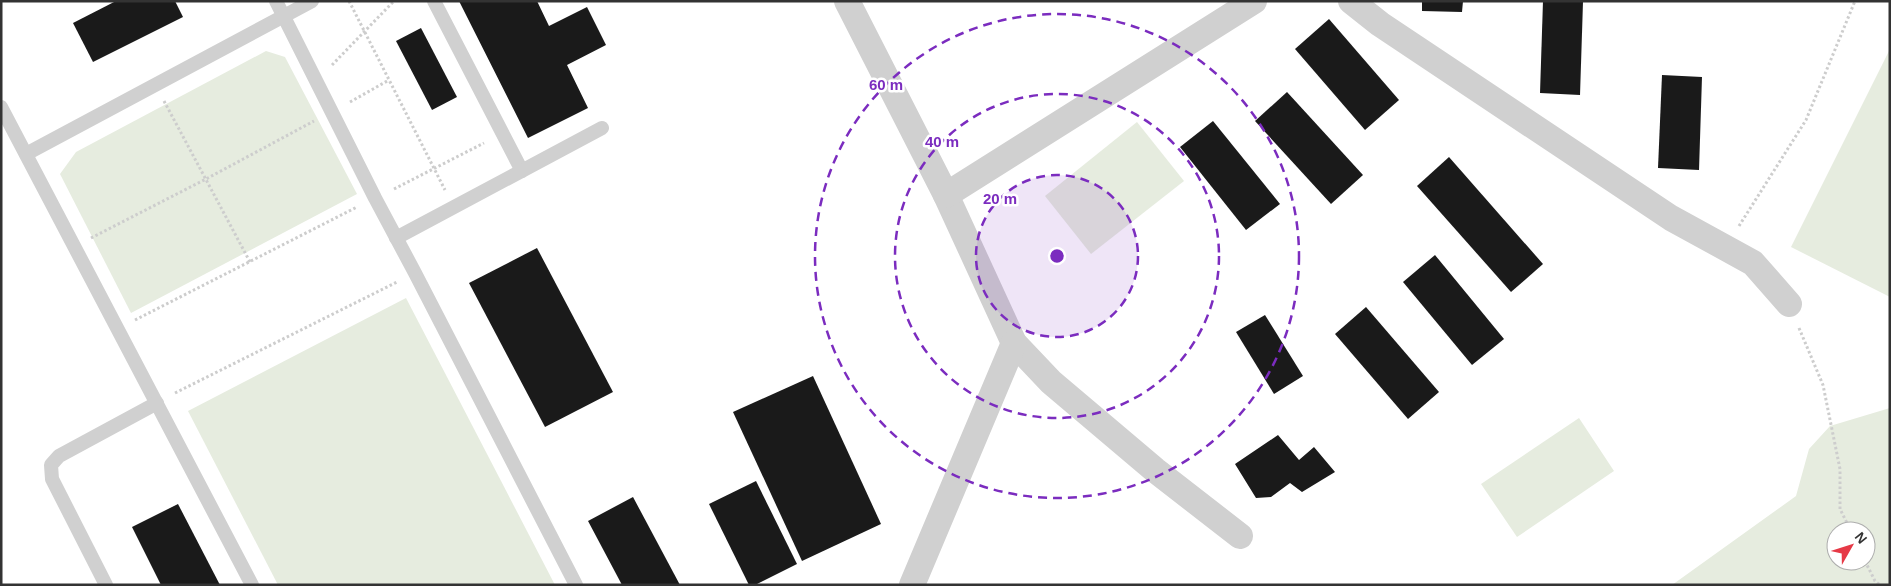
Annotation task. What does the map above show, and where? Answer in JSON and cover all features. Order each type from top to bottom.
[{"type":"street","points":[[847,1],[946,195],[1014,343],[1051,382],[1155,470],[1240,536]]},
{"type":"street","points":[[946,195],[1254,1]]},
{"type":"street","points":[[1351,1],[1380,24],[1671,218],[1753,262],[1789,304]]},
{"type":"street","points":[[912,585],[1014,343]]},
{"type":"lane","points":[[276,1],[375,198],[576,585]]},
{"type":"lane","points":[[26,154],[312,1]]},
{"type":"lane","points":[[434,1],[522,171]]},
{"type":"lane","points":[[1,108],[252,585]]},
{"type":"lane","points":[[396,238],[602,128]]},
{"type":"lane","points":[[106,585],[52,479],[52,465],[59,456],[156,403]]},
{"type":"path","points":[[348,1],[454,206]]},
{"type":"path","points":[[316,81],[394,1]]},
{"type":"path","points":[[1726,248],[1806,120],[1855,1]]},
{"type":"path","points":[[74,246],[206,179],[389,80]]},
{"type":"path","points":[[156,85],[250,262]]},
{"type":"path","points":[[118,329],[502,134]]},
{"type":"path","points":[[156,403],[415,272]]},
{"type":"path","points":[[1789,304],[1823,385],[1840,469],[1840,509],[1845,521]]},
{"type":"path","points":[[1870,571],[1880,585]]},
{"type":"shaded area","points":[[1890,49],[1890,297],[1791,247]]},
{"type":"shaded area","points":[[266,51],[285,57],[357,194],[131,313],[60,174],[76,152]]},
{"type":"shaded area","points":[[1137,122],[1184,181],[1091,254],[1045,196]]},
{"type":"shaded area","points":[[406,298],[555,585],[278,585],[188,411]]},
{"type":"shaded area","points":[[1890,408],[1890,585],[1672,585],[1796,496],[1809,449],[1830,426]]},
{"type":"shaded area","points":[[1579,418],[1614,471],[1517,537],[1481,484]]},
{"type":"building","points":[[116,1],[175,1],[183,17],[93,62],[73,23]]},
{"type":"building","points":[[459,1],[537,1],[549,26],[587,7],[606,45],[567,65],[588,108],[528,138]]},
{"type":"building","points":[[1422,1],[1463,1],[1462,12],[1422,11]]},
{"type":"building","points":[[1543,1],[1583,2],[1580,95],[1540,93]]},
{"type":"building","points":[[1329,19],[1399,100],[1365,130],[1295,49]]},
{"type":"building","points":[[421,28],[457,97],[432,110],[396,41]]},
{"type":"building","points":[[1662,75],[1702,77],[1699,170],[1658,168]]},
{"type":"building","points":[[1287,92],[1363,175],[1331,204],[1255,121]]},
{"type":"building","points":[[1213,121],[1280,204],[1246,230],[1180,147]]},
{"type":"building","points":[[1449,157],[1543,264],[1511,292],[1417,186]]},
{"type":"building","points":[[537,248],[613,392],[545,427],[469,283]]},
{"type":"building","points":[[1435,255],[1504,339],[1472,365],[1403,282]]},
{"type":"building","points":[[1366,307],[1439,392],[1408,419],[1335,334]]},
{"type":"building","points":[[1265,315],[1303,376],[1274,394],[1236,332]]},
{"type":"building","points":[[813,376],[881,524],[802,561],[733,412]]},
{"type":"building","points":[[1278,435],[1299,460],[1314,447],[1335,472],[1302,492],[1290,483],[1271,497],[1256,498],[1235,464]]},
{"type":"building","points":[[756,481],[797,564],[755,585],[749,585],[709,504]]},
{"type":"building","points":[[633,497],[680,585],[622,585],[588,521]]},
{"type":"building","points":[[178,504],[220,585],[161,585],[132,527]]}]
